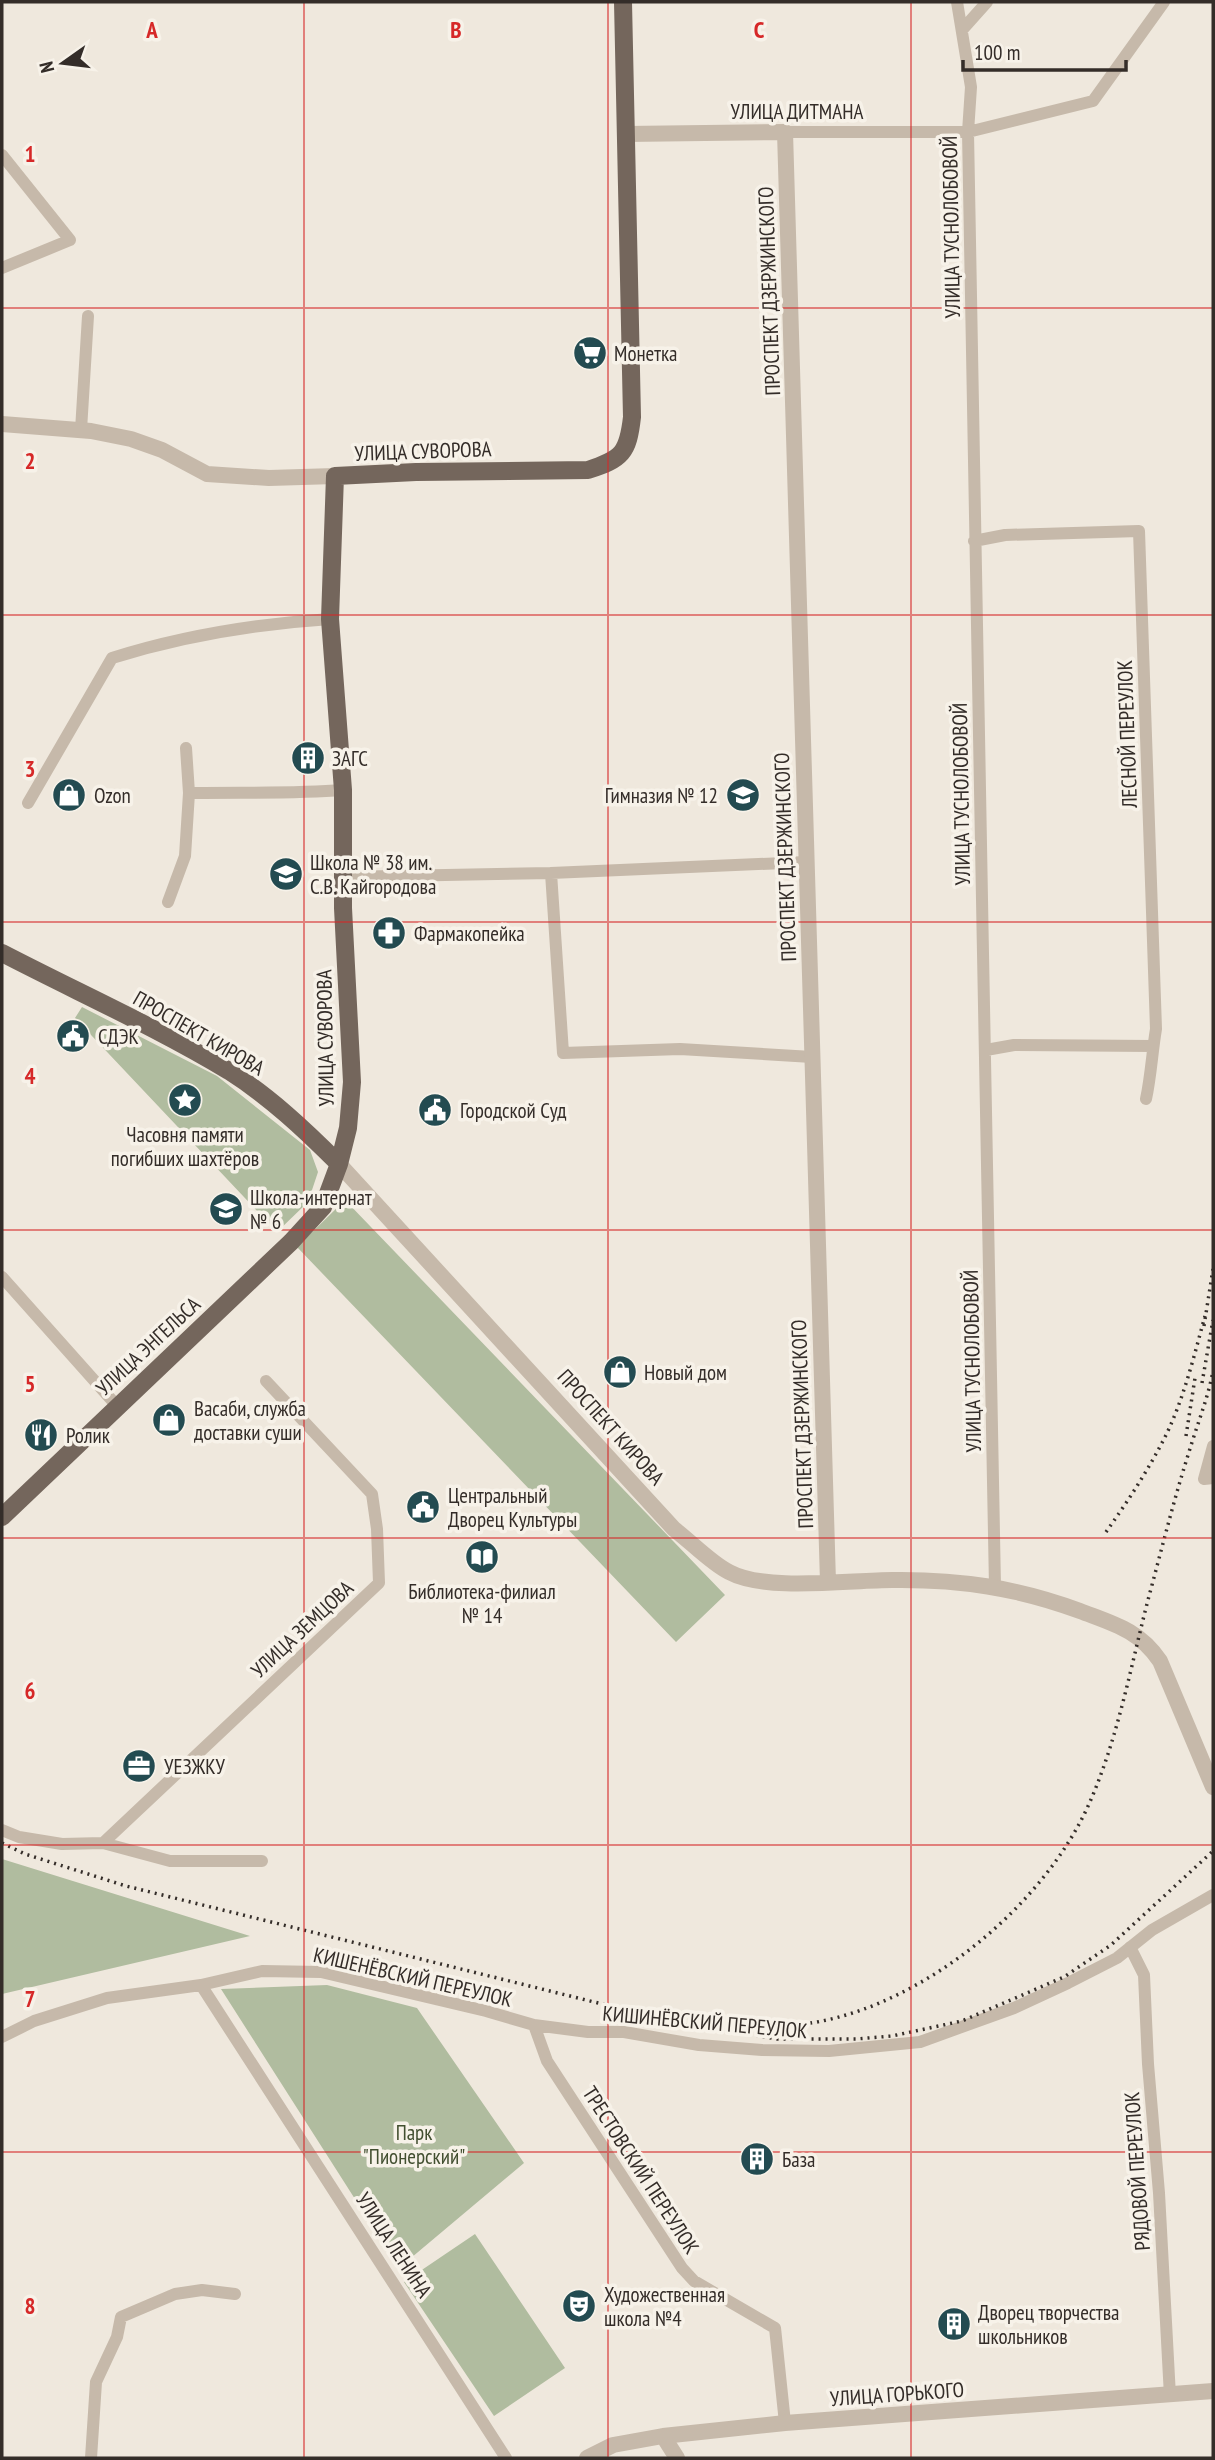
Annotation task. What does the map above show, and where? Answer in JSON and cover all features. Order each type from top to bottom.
[{"type":"main road","name":"УЛИЦА СУВОРОВА","points":[[323,1207],[339,1164],[348,1128],[352,1082],[342,877],[343,790],[330,619],[335,476],[588,470],[614,462],[629,442],[632,417],[623,2]]},
{"type":"main road","name":"ПРОСПЕКТ КИРОВА","points":[[2,953],[230,1072],[293,1119],[339,1164]]},
{"type":"main road","name":"УЛИЦА ЭНГЕЛЬСА","points":[[2,1517],[291,1242],[323,1207]]},
{"type":"street","name":"УЛИЦА ТУСНОЛОБОВОЙ","points":[[957,2],[971,87],[968,132],[974,541],[995,1587]]},
{"type":"street","points":[[962,30],[987,2]]},
{"type":"street","name":"УЛИЦА ДИТМАНА","points":[[626,134],[968,132],[1093,101],[1164,2]]},
{"type":"street","name":"ПРОСПЕКТ ДЗЕРЖИНСКОГО","points":[[785,132],[828,1582]]},
{"type":"street","points":[[2,155],[70,240],[2,268]]},
{"type":"street","points":[[80,430],[88,316]]},
{"type":"street","points":[[2,424],[80,430],[131,439],[162,450],[206,474],[269,478],[335,476]]},
{"type":"street","name":"ЛЕСНОЙ ПЕРЕУЛОК","points":[[974,541],[1005,535],[1139,531],[1156,1029],[1146,1100]]},
{"type":"street","points":[[28,803],[112,657],[157,643],[210,632],[273,623],[330,619]]},
{"type":"street","points":[[168,902],[185,856],[189,793],[186,748]]},
{"type":"street","points":[[189,793],[343,790]]},
{"type":"street","points":[[342,877],[551,873],[806,862]]},
{"type":"street","points":[[551,873],[563,1053],[680,1049],[812,1057]]},
{"type":"street","points":[[986,1050],[1014,1045],[1153,1046]]},
{"type":"street","name":"ПРОСПЕКТ КИРОВА","points":[[339,1164],[674,1529],[729,1573],[770,1584],[930,1581],[995,1587],[1041,1597],[1122,1627],[1149,1645],[1160,1661],[1213,1787]]},
{"type":"street","points":[[2,1277],[117,1406]]},
{"type":"street","name":"УЛИЦА ЗЕМЦОВА","points":[[103,1843],[379,1583],[377,1529],[372,1494],[266,1381]]},
{"type":"street","points":[[1213,1446],[1204,1479],[1213,1478]]},
{"type":"street","points":[[2,1830],[19,1838],[62,1844],[103,1843],[170,1861],[262,1861]]},
{"type":"street","name":"КИШИНЁВСКИЙ ПЕРЕУЛОК","points":[[534,2025],[588,2032],[624,2032],[699,2045],[762,2050],[829,2051],[920,2042],[1014,2008],[1117,1958],[1152,1930],[1213,1895]]},
{"type":"street","name":"РЯДОВОЙ ПЕРЕУЛОК","points":[[1130,1947],[1144,1975],[1170,2396]]},
{"type":"street","name":"КИШЕНЁВСКИЙ ПЕРЕУЛОК","points":[[2,2037],[34,2021],[107,1998],[201,1985],[262,1971],[321,1972],[534,2025],[547,2061]]},
{"type":"street","name":"УЛИЦА ЛЕНИНА","points":[[201,1985],[506,2458]]},
{"type":"street","name":"ТРЕСТОВСКИЙ ПЕРЕУЛОК","points":[[547,2061],[682,2268],[694,2281],[775,2328],[785,2423]]},
{"type":"street","points":[[91,2458],[96,2382],[117,2337],[121,2317],[175,2294],[202,2290],[235,2294]]},
{"type":"street","name":"УЛИЦА ГОРЬКОГО","points":[[587,2458],[613,2445],[785,2423],[1213,2391]]},
{"type":"street","points":[[663,2437],[677,2458]]},
{"type":"green space","points":[[82,1007],[217,1076],[310,1150],[318,1172],[308,1202],[277,1232],[75,1018]]},
{"type":"green space","points":[[345,1200],[725,1595],[676,1642],[297,1247]]},
{"type":"green space","points":[[2,1859],[250,1936],[2,1994]]},
{"type":"green space","name":"Парк \"Пионерский\"","points":[[327,1985],[417,2008],[524,2163],[399,2268],[221,1989]]},
{"type":"green space","points":[[475,2234],[565,2368],[494,2416],[404,2282]]},
{"type":"railway","points":[[1204,1326],[1213,1269]]},
{"type":"railway","points":[[1106,1532],[1138,1485],[1166,1435],[1183,1392],[1205,1316]]},
{"type":"railway","points":[[1202,1383],[1213,1320]]},
{"type":"railway","points":[[2,1843],[25,1854],[126,1886],[695,2027],[787,2026],[817,2022],[858,2011],[900,1994],[940,1971],[977,1943],[1012,1912],[1043,1878],[1069,1842],[1089,1804],[1109,1751],[1170,1518],[1213,1371]]},
{"type":"railway","points":[[1186,1436],[1195,1378]]},
{"type":"railway","points":[[749,2034],[777,2039],[856,2039],[892,2036],[962,2021],[1064,1977],[1111,1945],[1213,1851]]},
{"type":"place","name":"Монетка","points":[[590,353]]},
{"type":"place","name":"ЗАГС","points":[[308,758]]},
{"type":"place","name":"Ozon","points":[[69,795]]},
{"type":"place","name":"Гимназия № 12","points":[[743,795]]},
{"type":"place","name":"Школа № 38 им. С.В. Кайгородова","points":[[286,874]]},
{"type":"place","name":"Фармакопейка","points":[[389,933]]},
{"type":"place","name":"СДЭК","points":[[73,1036]]},
{"type":"place","name":"Часовня памяти погибших шахтёров","points":[[185,1100]]},
{"type":"place","name":"Городской Суд","points":[[435,1110]]},
{"type":"place","name":"Школа-интернат № 6","points":[[226,1209]]},
{"type":"place","name":"Новый дом","points":[[620,1372]]},
{"type":"place","name":"Васаби, служба доставки суши","points":[[169,1420]]},
{"type":"place","name":"Ролик","points":[[41,1435]]},
{"type":"place","name":"Центральный Дворец Культуры","points":[[423,1507]]},
{"type":"place","name":"Библиотека-филиал № 14","points":[[482,1557]]},
{"type":"place","name":"УЕЗЖКУ","points":[[139,1766]]},
{"type":"place","name":"База","points":[[757,2159]]},
{"type":"place","name":"Художественная школа №4","points":[[579,2306]]},
{"type":"place","name":"Дворец творчества школьников","points":[[954,2324]]}]
